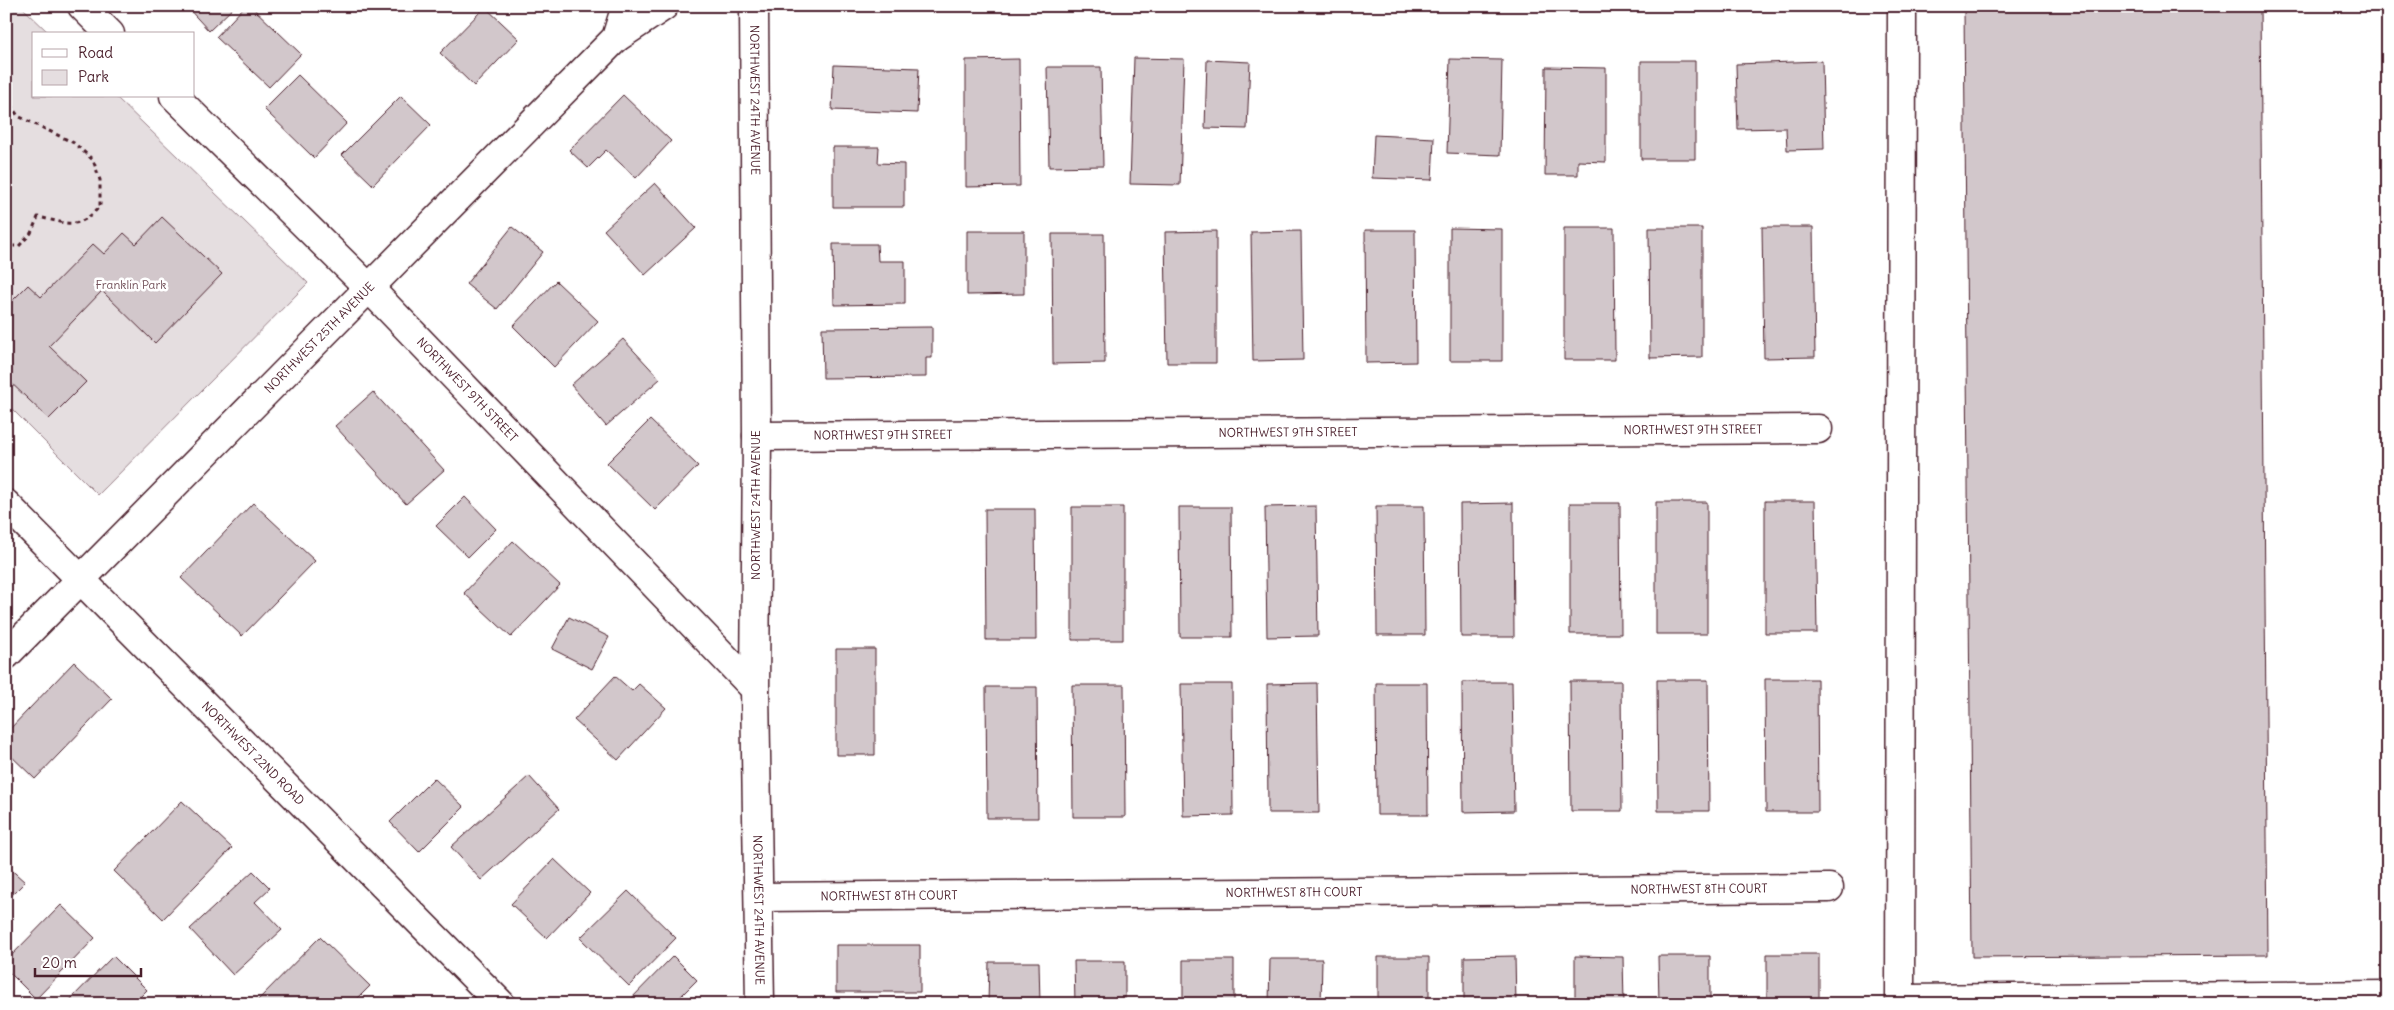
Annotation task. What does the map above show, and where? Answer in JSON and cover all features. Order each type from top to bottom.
[{"type":"street","points":[[82,6],[108,32]]},
{"type":"street","name":"NORTHWEST 25TH AVENUE","points":[[6,655],[369,288],[622,20],[664,6]]},
{"type":"street","name":"NORTHWEST 24TH AVENUE","points":[[754,6],[757,436],[755,689],[760,1004]]},
{"type":"street","points":[[1902,6],[1900,999],[2388,994]]},
{"type":"street","name":"NORTHWEST 9TH STREET","points":[[176,98],[369,288],[755,689]]},
{"type":"street","name":"NORTHWEST 9TH STREET","points":[[757,436],[1818,429]]},
{"type":"street","name":"NORTHWEST 22ND ROAD","points":[[6,504],[501,1004]]},
{"type":"street","name":"NORTHWEST 8TH COURT","points":[[759,897],[1829,888]]},
{"type":"path","points":[[6,98],[18,116],[74,143],[94,160],[100,180],[100,206],[88,220],[70,224],[38,217],[31,233],[19,246],[6,246]]},
{"type":"green space","name":"Franklin Park","points":[[6,6],[21,6],[48,32],[32,32],[32,98],[117,98],[308,283],[98,495],[6,403]]},
{"type":"building","points":[[186,6],[235,6],[209,31]]},
{"type":"building","points":[[245,6],[251,6],[301,54],[269,87],[216,37]]},
{"type":"building","points":[[1964,6],[2260,6],[2268,955],[1972,957]]},
{"type":"building","points":[[485,7],[519,39],[474,86],[440,53]]},
{"type":"building","points":[[1134,58],[1184,59],[1180,185],[1130,184]]},
{"type":"building","points":[[1019,59],[1020,186],[966,187],[966,60]]},
{"type":"building","points":[[1450,59],[1502,60],[1500,155],[1447,153]]},
{"type":"building","points":[[1207,60],[1250,62],[1247,129],[1205,128]]},
{"type":"building","points":[[1641,61],[1695,61],[1695,159],[1641,159]]},
{"type":"building","points":[[1822,61],[1824,149],[1787,150],[1786,128],[1738,129],[1736,64]]},
{"type":"building","points":[[834,65],[919,68],[917,113],[832,110]]},
{"type":"building","points":[[1047,67],[1101,67],[1103,166],[1049,167]]},
{"type":"building","points":[[1546,67],[1606,68],[1606,162],[1578,161],[1578,175],[1545,175]]},
{"type":"building","points":[[298,75],[347,123],[314,158],[264,109]]},
{"type":"building","points":[[623,95],[671,141],[636,178],[606,150],[588,168],[569,150]]},
{"type":"building","points":[[401,96],[431,125],[373,185],[342,155]]},
{"type":"building","points":[[1374,135],[1434,138],[1432,180],[1372,178]]},
{"type":"building","points":[[833,147],[879,147],[878,163],[904,164],[904,207],[833,207]]},
{"type":"building","points":[[655,183],[696,228],[645,275],[604,230]]},
{"type":"building","points":[[162,217],[222,274],[155,343],[102,291],[49,346],[86,382],[49,419],[6,378],[6,307],[28,285],[41,297],[93,244],[104,254],[124,233],[136,244]]},
{"type":"building","points":[[512,227],[543,252],[497,309],[466,284]]},
{"type":"building","points":[[1762,227],[1813,227],[1815,357],[1764,358]]},
{"type":"building","points":[[1450,228],[1502,229],[1502,361],[1450,361]]},
{"type":"building","points":[[1564,228],[1614,228],[1615,360],[1564,360]]},
{"type":"building","points":[[1649,228],[1702,228],[1702,357],[1650,358]]},
{"type":"building","points":[[1365,230],[1415,230],[1416,362],[1366,363]]},
{"type":"building","points":[[967,231],[1024,231],[1024,294],[967,295]]},
{"type":"building","points":[[1216,231],[1216,363],[1167,363],[1165,232]]},
{"type":"building","points":[[1301,231],[1303,360],[1253,361],[1251,232]]},
{"type":"building","points":[[1052,234],[1104,234],[1105,363],[1053,364]]},
{"type":"building","points":[[833,244],[877,244],[878,261],[905,261],[905,304],[834,305]]},
{"type":"building","points":[[556,281],[598,321],[554,367],[513,326]]},
{"type":"building","points":[[932,327],[932,358],[926,358],[926,377],[823,378],[822,328]]},
{"type":"building","points":[[623,339],[660,379],[606,426],[571,385]]},
{"type":"building","points":[[373,392],[444,470],[406,504],[335,426]]},
{"type":"building","points":[[650,420],[698,466],[655,510],[607,463]]},
{"type":"building","points":[[465,497],[496,529],[468,557],[436,526]]},
{"type":"building","points":[[1765,501],[1815,501],[1817,633],[1765,633]]},
{"type":"building","points":[[1656,502],[1707,502],[1707,634],[1656,634]]},
{"type":"building","points":[[253,503],[315,561],[242,636],[181,578]]},
{"type":"building","points":[[1513,503],[1514,637],[1461,637],[1460,504]]},
{"type":"building","points":[[1570,503],[1620,503],[1621,634],[1570,634]]},
{"type":"building","points":[[1316,506],[1318,636],[1267,637],[1265,507]]},
{"type":"building","points":[[1376,506],[1424,506],[1425,635],[1377,635]]},
{"type":"building","points":[[1072,507],[1123,507],[1123,640],[1072,640]]},
{"type":"building","points":[[1179,507],[1231,507],[1232,637],[1180,637]]},
{"type":"building","points":[[985,509],[1035,509],[1036,640],[986,640]]},
{"type":"building","points":[[513,541],[560,585],[511,637],[464,593]]},
{"type":"building","points":[[569,617],[609,637],[592,669],[552,649]]},
{"type":"building","points":[[836,649],[875,649],[875,755],[836,755]]},
{"type":"building","points":[[74,662],[112,699],[35,779],[6,751],[6,733]]},
{"type":"building","points":[[615,676],[632,691],[639,684],[666,708],[618,760],[574,720]]},
{"type":"building","points":[[1765,679],[1817,679],[1818,812],[1766,812]]},
{"type":"building","points":[[1657,680],[1708,680],[1709,811],[1658,811]]},
{"type":"building","points":[[1570,681],[1621,681],[1622,811],[1571,811]]},
{"type":"building","points":[[1462,682],[1512,682],[1514,811],[1463,812]]},
{"type":"building","points":[[1317,683],[1319,813],[1268,813],[1267,684]]},
{"type":"building","points":[[1376,683],[1427,683],[1428,815],[1377,815]]},
{"type":"building","points":[[1181,684],[1232,684],[1233,815],[1183,816]]},
{"type":"building","points":[[1072,685],[1124,685],[1125,817],[1073,817]]},
{"type":"building","points":[[986,687],[1037,687],[1038,818],[987,818]]},
{"type":"building","points":[[529,776],[559,809],[481,880],[451,847]]},
{"type":"building","points":[[434,778],[464,807],[419,852],[390,822]]},
{"type":"building","points":[[182,801],[232,848],[163,919],[114,871]]},
{"type":"building","points":[[554,859],[590,893],[547,938],[511,904]]},
{"type":"building","points":[[6,865],[25,882],[6,901]]},
{"type":"building","points":[[253,871],[270,888],[255,902],[282,930],[233,975],[190,929]]},
{"type":"building","points":[[628,891],[676,938],[629,986],[580,938]]},
{"type":"building","points":[[61,905],[95,938],[36,999],[6,969],[6,961]]},
{"type":"building","points":[[320,937],[370,986],[352,1004],[254,1004]]},
{"type":"building","points":[[836,945],[920,945],[920,992],[836,992]]},
{"type":"building","points":[[1767,954],[1819,954],[1819,1004],[1767,1004]]},
{"type":"building","points":[[113,956],[147,990],[133,1004],[66,1004]]},
{"type":"building","points":[[673,956],[697,980],[680,997],[688,1004],[626,1004]]},
{"type":"building","points":[[1515,956],[1516,1004],[1464,1004],[1464,957]]},
{"type":"building","points":[[1575,956],[1623,957],[1624,1004],[1575,1004]]},
{"type":"building","points":[[1658,956],[1710,956],[1710,1004],[1659,1004]]},
{"type":"building","points":[[1378,957],[1429,957],[1429,1004],[1378,1004]]},
{"type":"building","points":[[1270,959],[1322,959],[1321,1004],[1269,1004]]},
{"type":"building","points":[[1183,960],[1234,960],[1234,1004],[1183,1004]]},
{"type":"building","points":[[1074,961],[1125,961],[1125,1004],[1075,1004]]},
{"type":"building","points":[[989,962],[1039,962],[1040,1004],[988,1004]]}]
